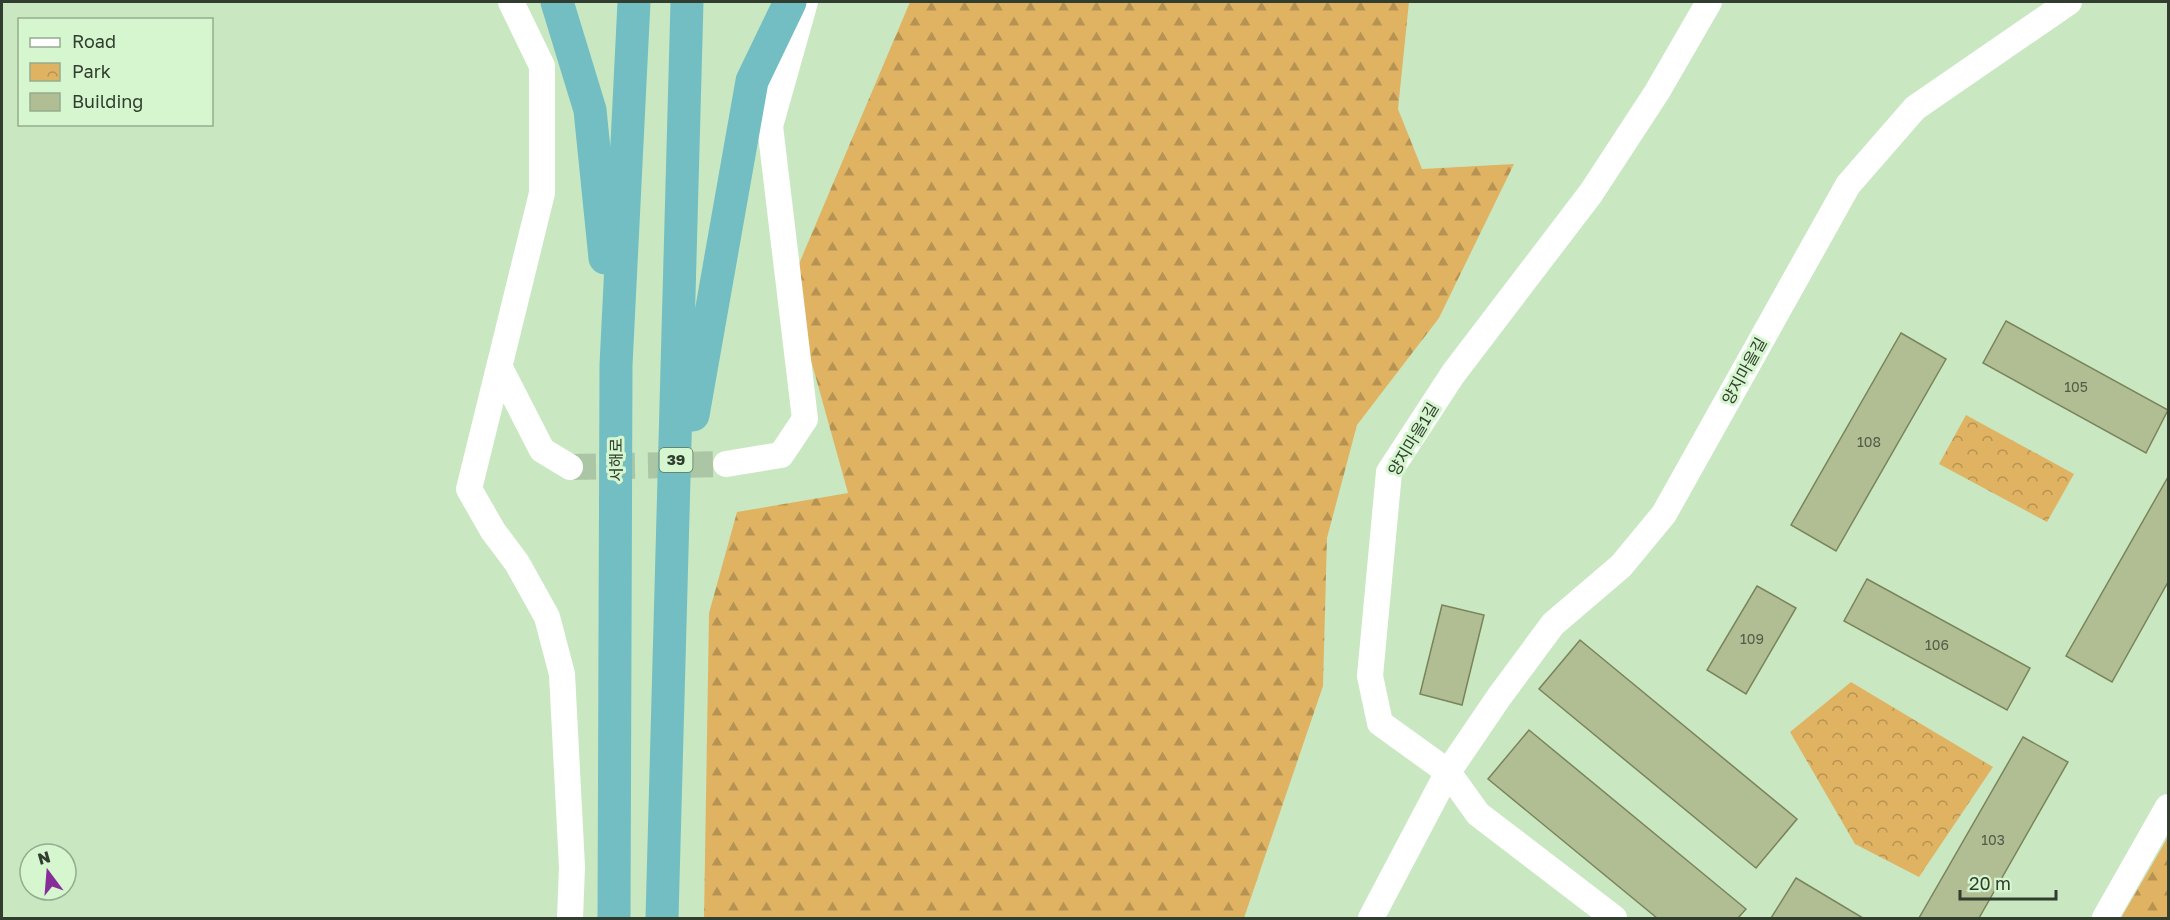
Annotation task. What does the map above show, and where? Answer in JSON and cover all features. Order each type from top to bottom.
[{"type":"highway","points":[[557,2],[590,110],[616,364]]},
{"type":"highway","name":"서해로","points":[[614,918],[616,364],[634,2]]},
{"type":"highway","name":"39","points":[[662,918],[687,2]]},
{"type":"highway","points":[[674,523],[752,81],[790,2]]},
{"type":"street","points":[[511,2],[542,66],[543,193],[469,489],[493,531],[517,563],[547,616],[562,674],[572,867],[570,918]]},
{"type":"street","points":[[726,464],[781,455],[805,419],[770,126],[806,2]]},
{"type":"street","name":"양지마을1길","points":[[1614,918],[1478,814],[1448,772],[1380,723],[1370,676],[1389,472],[1453,374],[1591,193],[1657,92],[1708,2]]},
{"type":"street","name":"양지마을길","points":[[1371,918],[1448,772],[1553,624],[1621,566],[1664,514],[1848,185],[1915,108],[2069,2]]},
{"type":"street","points":[[500,368],[542,450],[570,467]]},
{"type":"street","points":[[2104,918],[2169,807]]},
{"type":"green space","points":[[910,2],[1409,2],[1398,109],[1422,169],[1514,164],[1439,318],[1357,425],[1327,538],[1323,686],[1244,918],[704,918],[709,613],[737,512],[848,493],[790,285]]},
{"type":"green space","points":[[1966,415],[2074,474],[2047,522],[1939,464]]},
{"type":"green space","points":[[1851,682],[1993,767],[1919,877],[1855,844],[1790,732]]},
{"type":"green space","points":[[2168,837],[2168,918],[2121,918]]},
{"type":"building","points":[[2006,321],[2168,410],[2146,453],[1983,363]]},
{"type":"building","points":[[1901,333],[1946,359],[1836,551],[1791,525]]},
{"type":"building","points":[[2168,477],[2168,582],[2112,682],[2066,656]]},
{"type":"building","points":[[1867,579],[2030,668],[2007,710],[1844,621]]},
{"type":"building","points":[[1757,586],[1796,608],[1746,694],[1707,670]]},
{"type":"building","points":[[1442,605],[1484,615],[1462,705],[1420,694]]},
{"type":"building","points":[[1580,640],[1797,819],[1756,868],[1539,689]]},
{"type":"building","points":[[1529,730],[1746,909],[1738,918],[1657,918],[1488,779]]},
{"type":"building","points":[[2023,737],[2068,762],[1979,918],[1919,918]]},
{"type":"building","points":[[1796,878],[1863,918],[1771,918]]},
{"type":"tunnel","points":[[570,467],[726,464]]}]
